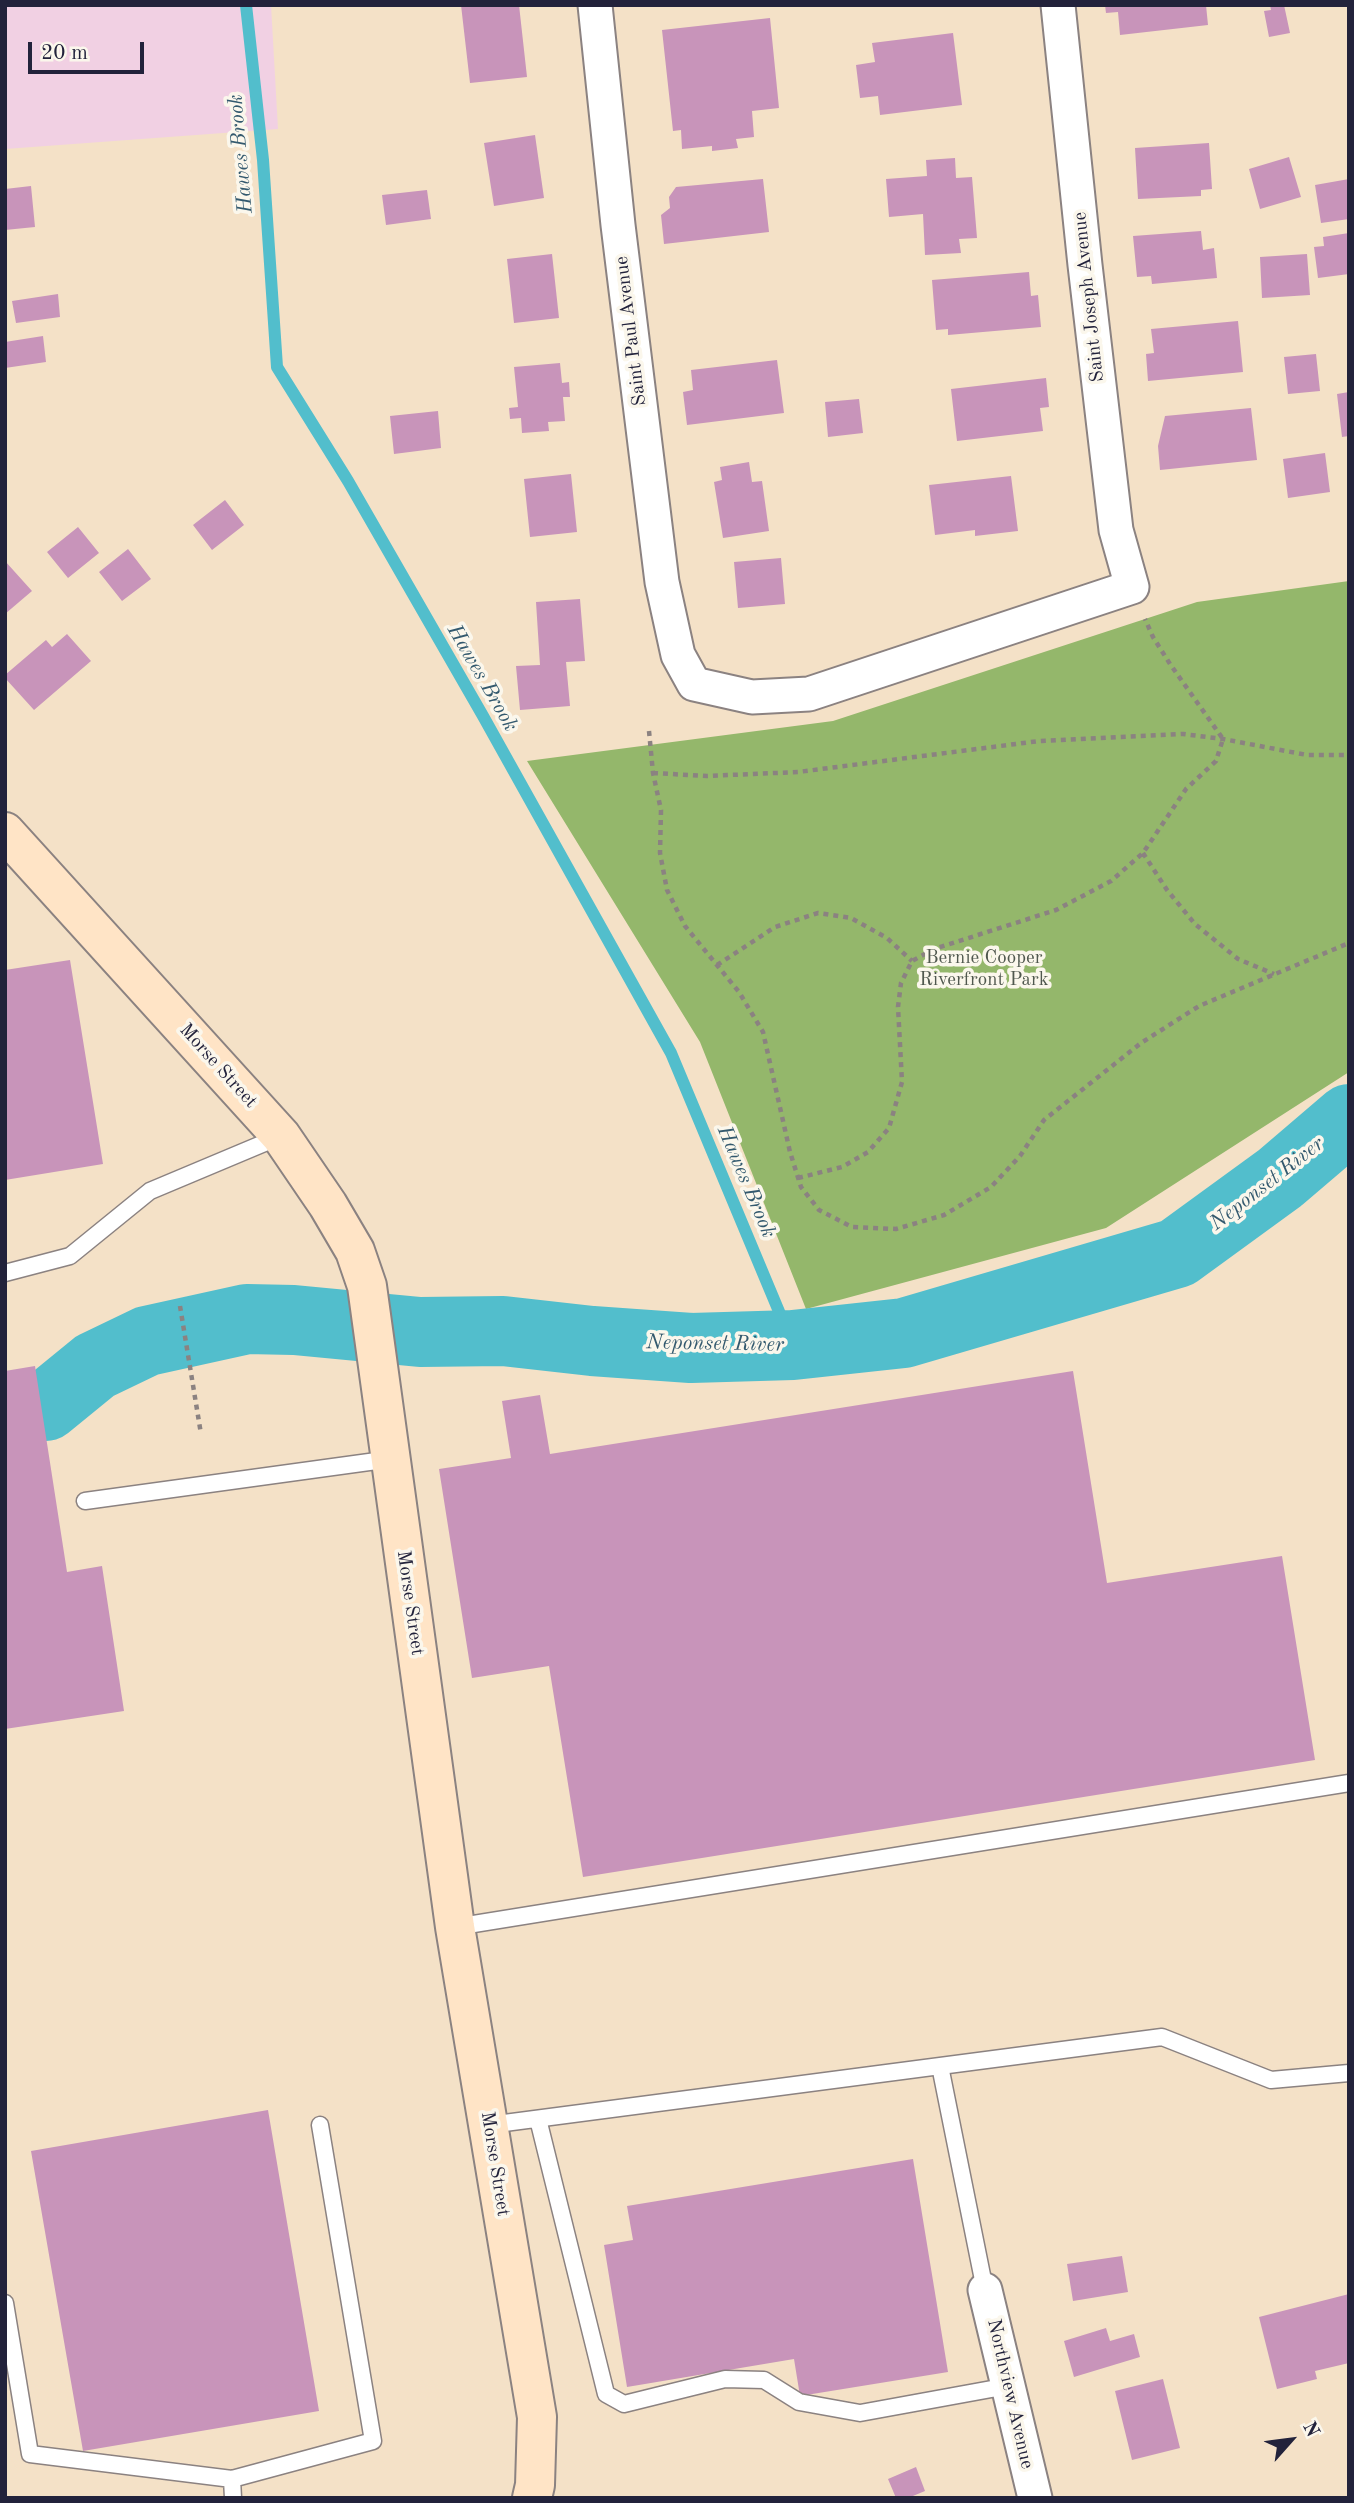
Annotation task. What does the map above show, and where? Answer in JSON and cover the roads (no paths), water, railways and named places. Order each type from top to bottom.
[{"type":"street","name":"Saint Paul Avenue","points":[[594,5],[662,582],[678,655],[694,684],[752,697],[809,694],[1132,587]]},
{"type":"street","name":"Saint Joseph Avenue","points":[[1058,5],[1116,530],[1132,587]]},
{"type":"street","name":"Morse Street","points":[[5,832],[281,1136],[328,1205],[355,1251],[367,1286],[455,1927],[537,2417],[533,2498]]},
{"type":"street","name":"Northview Avenue","points":[[985,2290],[1035,2498]]},
{"type":"lane","points":[[5,1273],[70,1256],[150,1191],[281,1136]]},
{"type":"lane","points":[[85,1502],[391,1459]]},
{"type":"lane","points":[[455,1927],[1349,1783]]},
{"type":"lane","points":[[489,2125],[1162,2038],[1270,2080],[1349,2073]]},
{"type":"lane","points":[[940,2066],[985,2290]]},
{"type":"lane","points":[[538,2119],[606,2394],[624,2404],[725,2379],[764,2380],[799,2402],[860,2413],[1008,2386]]},
{"type":"lane","points":[[5,2303],[30,2454],[232,2479],[373,2441],[320,2125]]},
{"type":"lane","points":[[232,2479],[233,2498]]},
{"type":"waterway","name":"Hawes Brook","points":[[246,5],[263,160],[277,367],[348,481],[483,716],[671,1053],[793,1345]]},
{"type":"waterway","name":"Neponset River","points":[[46,1406],[95,1366],[147,1341],[247,1319],[294,1320],[420,1332],[503,1331],[691,1348],[793,1345],[904,1333],[1177,1253],[1280,1178],[1349,1119]]},
{"type":"park label","name":"Bernie Cooper Riverfront Park","points":[[984,969]]}]
